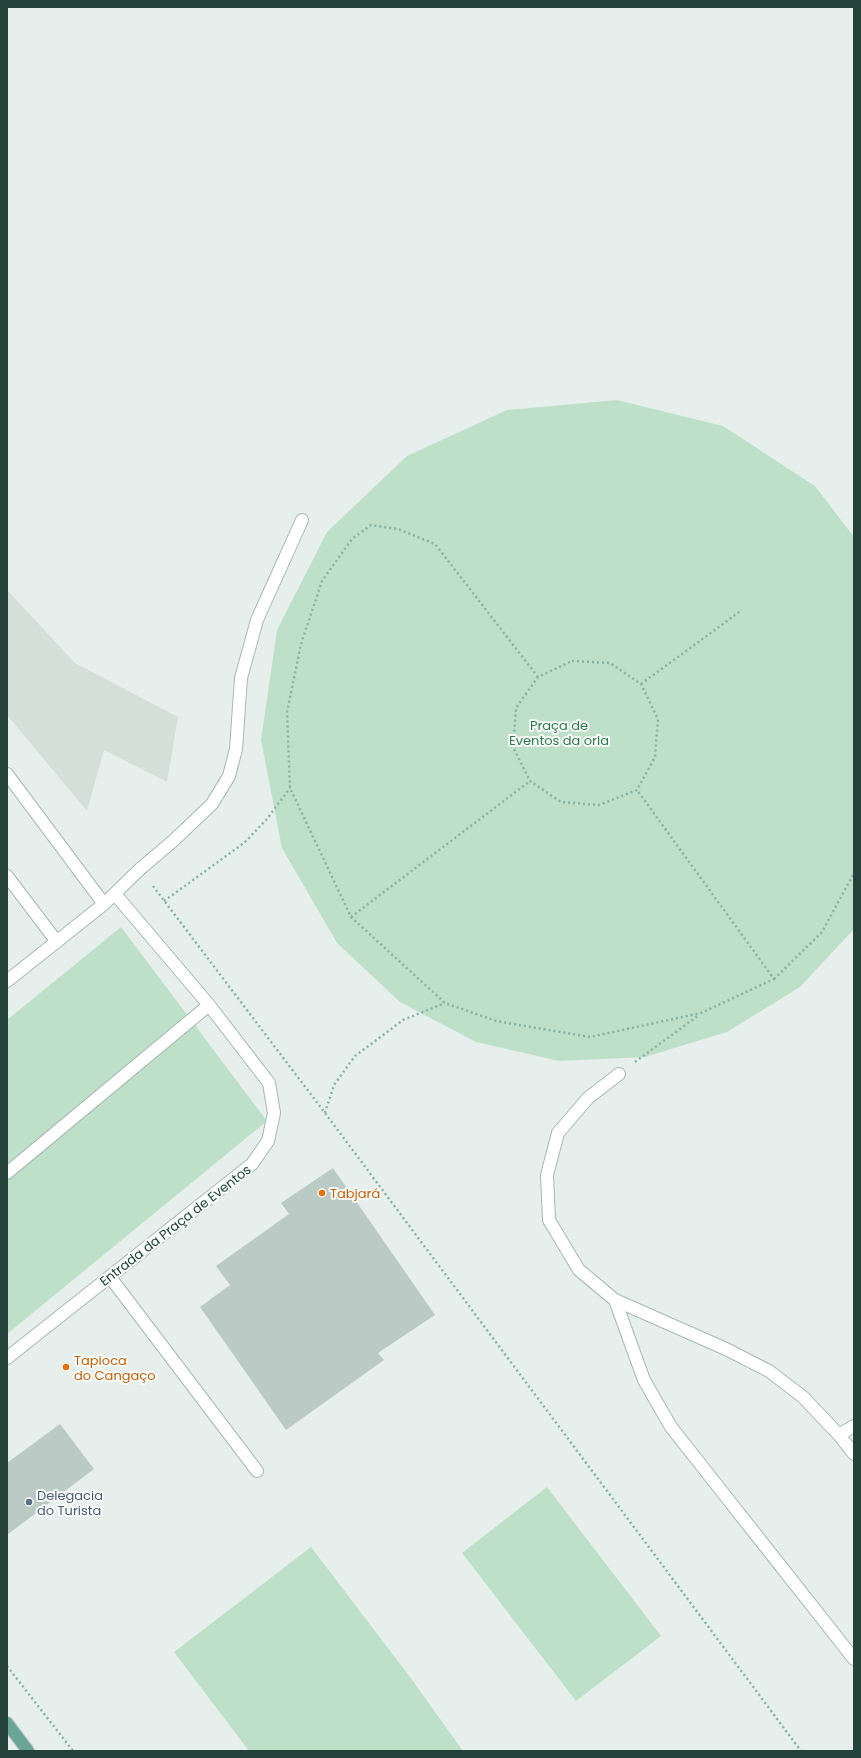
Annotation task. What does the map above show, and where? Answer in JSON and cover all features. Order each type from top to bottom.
[{"type":"main road","points":[[7,1723],[28,1751]]},
{"type":"lane","points":[[7,981],[104,904],[140,869],[173,841],[212,804],[230,776],[236,750],[241,678],[257,620],[302,520]]},
{"type":"lane","points":[[7,774],[104,904]]},
{"type":"lane","points":[[7,876],[57,942]]},
{"type":"lane","name":"Entrada da Praça de Eventos","points":[[7,1358],[252,1164],[268,1141],[274,1113],[269,1083],[209,1004],[115,894]]},
{"type":"lane","points":[[7,1173],[209,1004]]},
{"type":"lane","points":[[619,1074],[588,1098],[558,1134],[547,1175],[549,1220],[579,1270],[615,1300],[726,1349],[769,1371],[803,1397],[839,1435],[854,1454]]},
{"type":"lane","points":[[110,1277],[257,1470]]},
{"type":"lane","points":[[615,1300],[644,1380],[671,1427],[854,1660]]},
{"type":"lane","points":[[839,1435],[854,1426]]},
{"type":"path","points":[[538,677],[436,544],[398,529],[371,525],[352,539],[322,581],[301,644],[287,712],[290,788],[351,917],[445,1003],[496,1021],[590,1037],[701,1013]]},
{"type":"path","points":[[641,684],[742,610]]},
{"type":"path","points":[[572,660],[610,663],[641,684],[658,719],[655,757],[637,790],[599,805],[562,802],[530,781],[513,747],[516,708],[538,677],[572,660]]},
{"type":"path","points":[[351,917],[530,781]]},
{"type":"path","points":[[164,901],[244,843],[267,819],[290,788]]},
{"type":"path","points":[[637,790],[774,979]]},
{"type":"path","points":[[140,869],[325,1113],[801,1751]]},
{"type":"path","points":[[619,1074],[701,1013],[774,979],[822,932],[854,873]]},
{"type":"path","points":[[325,1113],[334,1085],[355,1056],[403,1020],[445,1003]]},
{"type":"path","points":[[7,1666],[73,1751]]},
{"type":"shaded area","points":[[7,590],[75,663],[178,717],[167,782],[104,750],[87,811],[7,715]]},
{"type":"green space","name":"Praça de Eventos da orla","points":[[617,400],[723,426],[815,486],[854,537],[854,929],[800,987],[727,1032],[645,1057],[559,1061],[476,1042],[400,1002],[337,943],[282,848],[261,740],[277,630],[327,532],[407,456],[507,410]]},
{"type":"green space","points":[[121,927],[267,1121],[7,1334],[7,1020]]},
{"type":"green space","points":[[547,1487],[661,1636],[576,1701],[462,1553]]},
{"type":"green space","points":[[311,1547],[410,1677],[463,1751],[249,1751],[174,1652]]},
{"type":"building","points":[[333,1168],[435,1315],[378,1353],[384,1360],[286,1430],[200,1307],[230,1285],[216,1266],[289,1214],[281,1203]]},
{"type":"building","name":"Delegacia do Turista","points":[[60,1424],[94,1469],[7,1535],[7,1463]]},
{"type":"place","name":"Tabjará","points":[[322,1193]]},
{"type":"place","name":"Tapioca do Cangaço","points":[[66,1367]]},
{"type":"place","name":"Delegacia do Turista","points":[[29,1502]]}]
